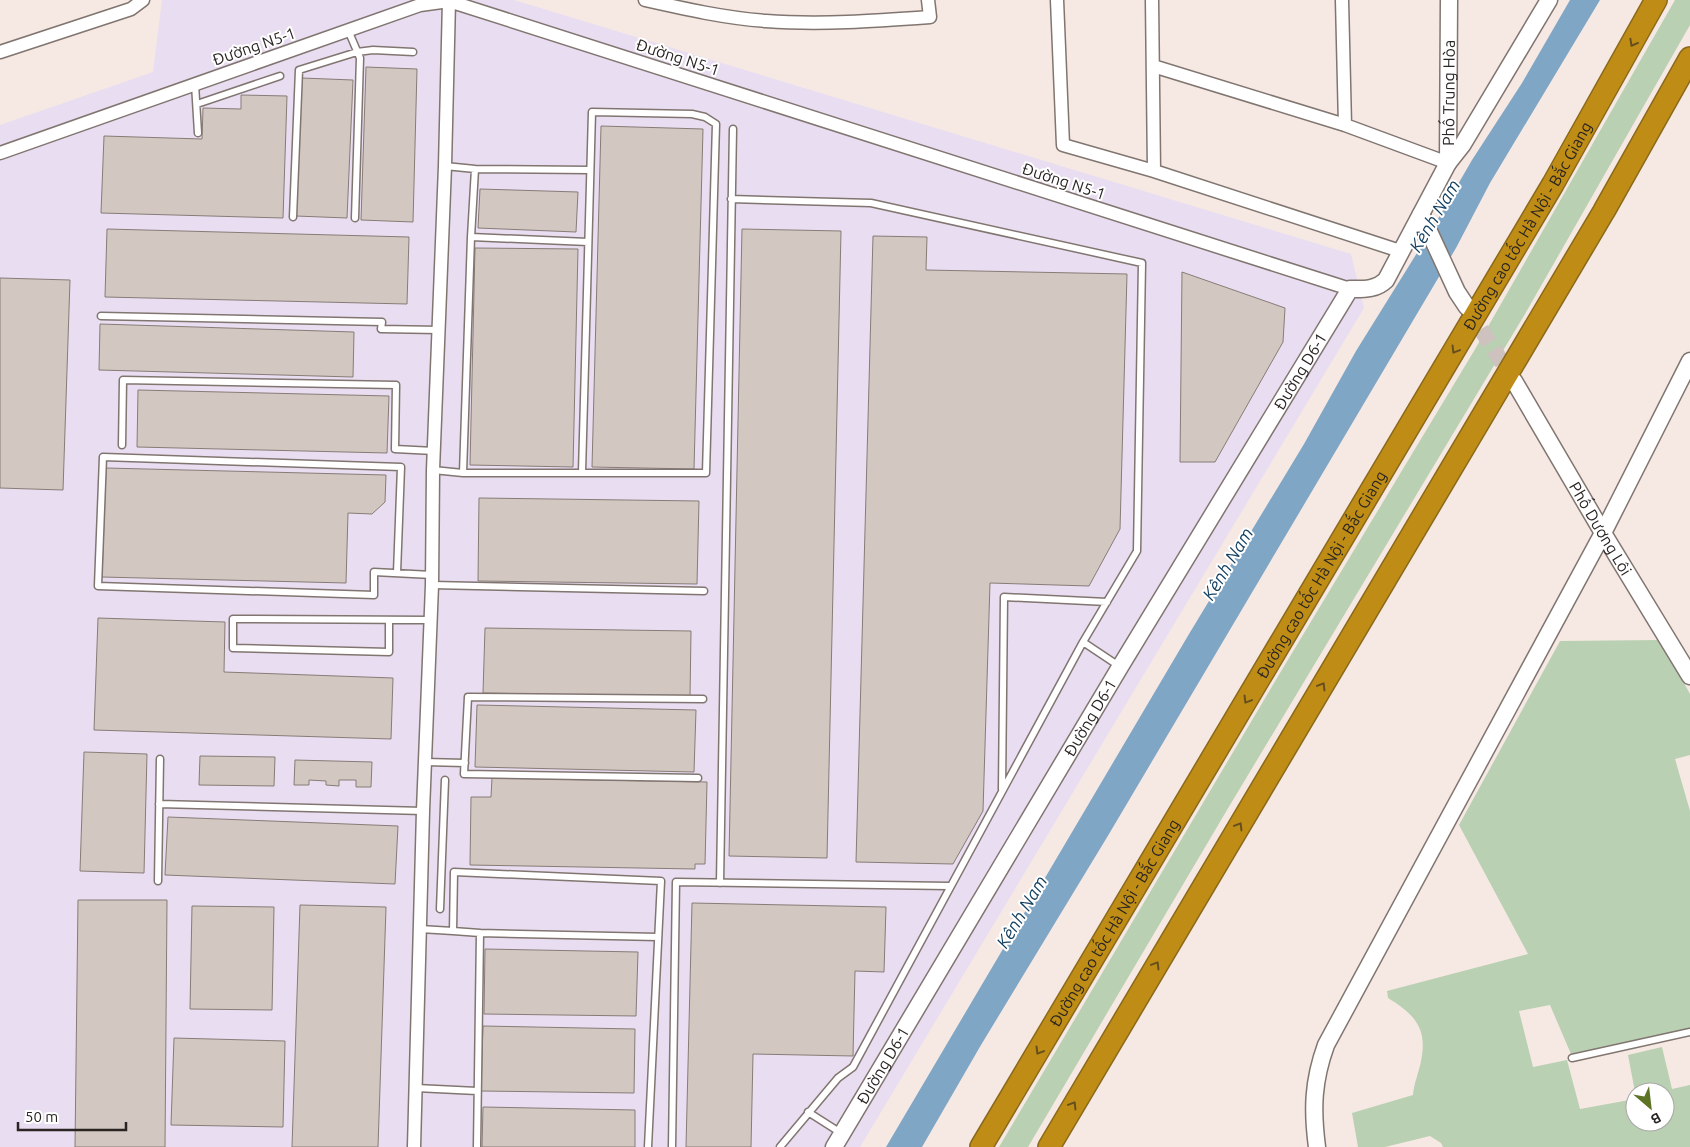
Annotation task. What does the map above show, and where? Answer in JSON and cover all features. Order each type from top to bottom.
[{"type":"highway","name":"Đường cao tốc Hà Nội - Bắc Giang","points":[[982,1147],[1554,184],[1656,0]]},
{"type":"highway","points":[[1049,1147],[1604,211],[1690,58]]},
{"type":"street","points":[[0,52],[131,9],[142,0]]},
{"type":"street","points":[[645,0],[693,11],[765,21],[835,23],[930,17],[928,0]]},
{"type":"street","points":[[1057,0],[1063,145],[1154,170],[1400,251]]},
{"type":"street","points":[[1152,0],[1154,170]]},
{"type":"street","points":[[1342,0],[1345,125]]},
{"type":"street","name":"Phố Trung Hòa","points":[[1350,289],[1372,289],[1381,285],[1386,280],[1448,163],[1449,0]]},
{"type":"street","points":[[1153,66],[1345,125],[1448,163],[1464,144],[1550,0]]},
{"type":"street","points":[[414,1147],[431,620],[433,470],[445,166],[449,1]]},
{"type":"street","name":"Đường N5-1","points":[[0,153],[348,30],[420,2],[449,1],[1350,289]]},
{"type":"street","points":[[1421,214],[1456,292],[1467,307]]},
{"type":"street","name":"Đường D6-1","points":[[838,1140],[1120,667],[1350,289]]},
{"type":"street","points":[[1317,1147],[1313,1110],[1314,1094],[1321,1058],[1326,1045],[1603,532],[1690,361]]},
{"type":"street","name":"Phố Dương Lôi","points":[[1514,381],[1690,676]]},
{"type":"lane","points":[[348,30],[360,58],[355,218]]},
{"type":"lane","points":[[293,217],[299,70],[357,52],[372,50],[413,52]]},
{"type":"lane","points":[[197,104],[280,76]]},
{"type":"lane","points":[[195,84],[198,133]]},
{"type":"lane","points":[[433,470],[463,473],[706,473],[716,124],[705,117],[692,114],[592,112],[582,472]]},
{"type":"lane","points":[[720,883],[733,129]]},
{"type":"lane","points":[[445,166],[476,169],[590,170]]},
{"type":"lane","points":[[463,473],[471,237],[476,169]]},
{"type":"lane","points":[[732,199],[871,203],[1142,263],[1137,551],[1083,642],[949,886],[853,1067],[838,1078],[780,1147]]},
{"type":"lane","points":[[471,237],[588,242]]},
{"type":"lane","points":[[101,316],[382,322],[381,329],[439,330]]},
{"type":"lane","points":[[122,446],[124,380],[386,384],[396,385],[395,449],[434,451]]},
{"type":"lane","points":[[398,573],[401,467],[103,457],[98,586],[374,595],[374,572],[398,573],[432,580],[704,591]]},
{"type":"lane","points":[[1002,791],[1004,597],[1107,602]]},
{"type":"lane","points":[[389,620],[389,652],[233,648],[233,619],[431,620]]},
{"type":"lane","points":[[1083,642],[1120,667]]},
{"type":"lane","points":[[698,778],[464,774],[468,697],[703,699]]},
{"type":"lane","points":[[158,881],[160,759]]},
{"type":"lane","points":[[425,762],[465,764]]},
{"type":"lane","points":[[440,908],[444,780]]},
{"type":"lane","points":[[159,804],[424,811]]},
{"type":"lane","points":[[452,931],[454,872],[660,881],[648,1147]]},
{"type":"lane","points":[[672,1147],[676,882],[949,886]]},
{"type":"lane","points":[[420,929],[480,933],[658,937]]},
{"type":"lane","points":[[477,1147],[480,933]]},
{"type":"lane","points":[[1572,1058],[1690,1032]]},
{"type":"lane","points":[[416,1088],[478,1090]]},
{"type":"lane","points":[[808,1112],[838,1140]]},
{"type":"shaded area","points":[[162,0],[514,0],[1351,254],[1364,308],[860,1147],[0,1147],[0,125],[153,72]]},
{"type":"green space","points":[[1675,0],[1690,0],[1690,25],[1525,314],[1227,810],[1028,1147],[999,1147],[1280,673],[1474,351]]},
{"type":"green space","points":[[1660,640],[1690,694],[1690,755],[1675,759],[1690,811],[1690,1029],[1571,1054],[1550,1005],[1519,1011],[1533,1067],[1567,1060],[1580,1109],[1625,1101],[1625,1132],[1675,1132],[1675,1088],[1690,1085],[1690,1147],[1443,1147],[1441,1143],[1430,1136],[1385,1147],[1358,1147],[1352,1113],[1413,1095],[1421,1061],[1422,1039],[1417,1023],[1412,1016],[1388,998],[1387,991],[1528,954],[1459,825],[1560,641]]},
{"type":"green space","points":[[1662,1047],[1670,1082],[1633,1082],[1628,1055]]},
{"type":"water","name":"Kênh Nam","points":[[1570,0],[1600,0],[1490,183],[1456,248],[1109,834],[981,1045],[922,1147],[886,1147],[1189,634],[1304,444],[1356,351],[1435,224],[1472,160],[1522,83]]},
{"type":"building","points":[[366,67],[417,69],[413,222],[361,220]]},
{"type":"building","points":[[302,78],[353,80],[347,218],[296,216]]},
{"type":"building","points":[[241,95],[287,96],[283,218],[101,213],[104,136],[202,139],[203,108],[241,109]]},
{"type":"building","points":[[601,126],[703,129],[694,469],[592,467]]},
{"type":"building","points":[[480,189],[578,192],[576,232],[478,228]]},
{"type":"building","points":[[107,229],[409,237],[407,304],[105,297]]},
{"type":"building","points":[[742,229],[841,231],[827,858],[729,856]]},
{"type":"building","points":[[873,236],[927,237],[926,270],[1127,274],[1120,529],[1089,586],[990,583],[983,811],[953,864],[856,862]]},
{"type":"building","points":[[475,248],[578,249],[573,467],[470,465]]},
{"type":"building","points":[[1182,272],[1285,308],[1283,342],[1215,462],[1180,462]]},
{"type":"building","points":[[0,278],[70,280],[63,490],[0,488]]},
{"type":"building","points":[[100,324],[354,332],[353,377],[99,370]]},
{"type":"building","points":[[138,390],[389,396],[387,453],[137,447]]},
{"type":"building","points":[[106,468],[386,475],[385,502],[372,514],[348,513],[346,583],[102,577]]},
{"type":"building","points":[[479,498],[699,501],[697,584],[478,581]]},
{"type":"building","points":[[98,618],[225,622],[224,672],[393,678],[391,739],[94,730]]},
{"type":"building","points":[[485,628],[691,631],[690,697],[483,693]]},
{"type":"building","points":[[477,705],[696,710],[694,772],[475,767]]},
{"type":"building","points":[[84,752],[147,754],[144,873],[80,871]]},
{"type":"building","points":[[200,756],[275,757],[274,786],[199,785]]},
{"type":"building","points":[[295,760],[372,762],[371,787],[356,787],[356,780],[339,780],[339,786],[326,785],[326,781],[309,780],[309,785],[294,785]]},
{"type":"building","points":[[492,778],[707,782],[705,864],[695,864],[695,869],[470,865],[471,797],[491,797]]},
{"type":"building","points":[[168,817],[398,826],[395,884],[165,875]]},
{"type":"building","points":[[78,900],[167,900],[165,1147],[75,1147]]},
{"type":"building","points":[[692,903],[886,907],[884,972],[855,971],[853,1056],[753,1054],[751,1147],[686,1147]]},
{"type":"building","points":[[300,905],[386,907],[378,1147],[292,1147]]},
{"type":"building","points":[[192,906],[274,907],[272,1010],[190,1009]]},
{"type":"building","points":[[485,949],[638,952],[636,1016],[484,1014]]},
{"type":"building","points":[[483,1026],[635,1029],[634,1093],[481,1091]]},
{"type":"building","points":[[174,1038],[285,1041],[283,1127],[171,1125]]},
{"type":"building","points":[[483,1107],[635,1110],[635,1147],[482,1147]]},
{"type":"tunnel","points":[[1468,309],[1514,381]]}]
